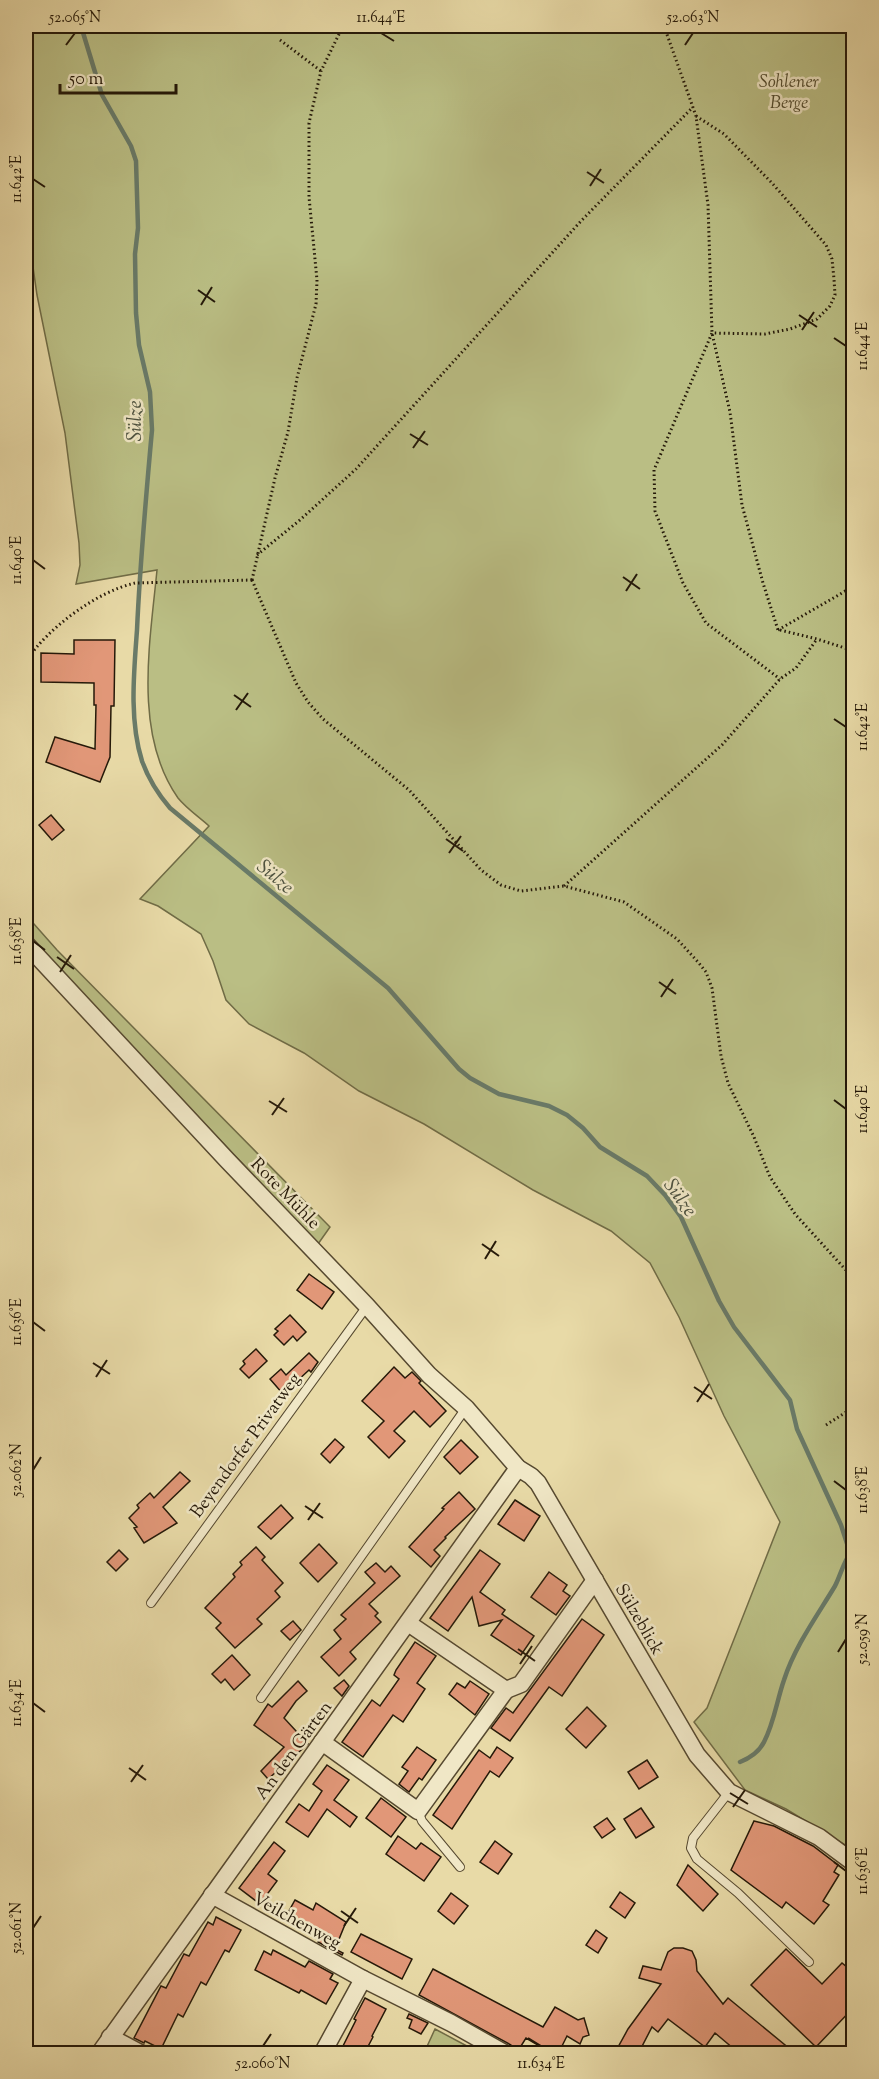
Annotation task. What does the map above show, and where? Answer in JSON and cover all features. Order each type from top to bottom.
[{"type":"street","name":"Rote Mühle","points":[[26,944],[429,1374],[466,1408],[518,1468]]},
{"type":"street","name":"Sülzeblick","points":[[518,1468],[531,1476],[538,1484],[697,1755],[729,1792],[819,1837],[854,1863]]},
{"type":"street","name":"An den Gärten","points":[[99,2054],[518,1468]]},
{"type":"street","points":[[322,1742],[418,1811],[506,1690],[521,1684],[595,1580]]},
{"type":"street","points":[[408,1623],[506,1690]]},
{"type":"street","name":"Veilchenweg","points":[[212,1895],[363,1979],[451,2023],[506,2054]]},
{"type":"street","points":[[322,2054],[363,1979]]},
{"type":"street","points":[[110,2037],[142,2054]]},
{"type":"lane","name":"Beyendorfer Privatweg","points":[[151,1603],[367,1306]]},
{"type":"lane","points":[[261,1698],[466,1408]]},
{"type":"lane","points":[[729,1792],[693,1838],[691,1848],[697,1859],[738,1893],[809,1962]]},
{"type":"lane","points":[[418,1811],[423,1821],[460,1867]]},
{"type":"path","points":[[343,26],[321,71],[312,106],[308,140],[309,197],[317,280],[316,304],[252,579],[296,683],[308,702],[323,718],[409,790],[481,870],[501,885],[521,891],[564,886],[624,902],[677,939],[702,966],[712,988],[721,1056],[728,1083],[754,1137],[765,1167],[787,1204],[854,1279]]},
{"type":"path","points":[[664,26],[696,116],[708,205],[712,333],[730,412],[742,505],[778,630]]},
{"type":"path","points":[[280,40],[321,71]]},
{"type":"path","points":[[257,555],[356,469],[581,221],[693,106]]},
{"type":"path","points":[[696,116],[724,134],[772,183],[826,245],[832,259],[834,279],[835,295],[830,306],[818,319],[790,329],[765,334],[712,333]]},
{"type":"path","points":[[712,333],[654,470],[655,511],[682,583],[706,623],[780,679]]},
{"type":"path","points":[[26,661],[47,635],[61,624],[102,595],[135,583],[252,579]]},
{"type":"path","points":[[778,630],[854,586]]},
{"type":"path","points":[[778,630],[854,651]]},
{"type":"path","points":[[564,886],[722,745],[780,679],[796,668],[817,639]]},
{"type":"path","points":[[26,741],[34,741]]},
{"type":"path","points":[[826,1425],[854,1407]]},
{"type":"path","points":[[848,1581],[854,1579]]},
{"type":"green space","name":"Sohlener Berge","points":[[26,26],[853,26],[853,1853],[847,1846],[786,1809],[745,1790],[694,1722],[707,1708],[780,1522],[724,1416],[679,1317],[650,1263],[611,1231],[533,1190],[424,1124],[359,1091],[304,1053],[249,1024],[226,1000],[201,934],[158,906],[140,899],[209,826],[178,798],[164,773],[155,746],[148,687],[157,570],[76,584],[80,565],[79,543],[65,433],[37,295],[26,218]]},
{"type":"green space","points":[[26,915],[57,950],[330,1227],[318,1244],[26,934]]},
{"type":"green space","points":[[435,2029],[480,2053],[424,2053]]},
{"type":"building","points":[[74,640],[115,640],[114,706],[111,706],[110,757],[100,782],[46,762],[55,737],[95,749],[94,683],[41,682],[41,653],[74,654]]},
{"type":"building","points":[[51,815],[64,830],[52,840],[39,825]]},
{"type":"building","points":[[309,1274],[334,1292],[322,1309],[297,1290]]},
{"type":"building","points":[[290,1315],[306,1332],[297,1341],[293,1336],[284,1345],[274,1335],[278,1331],[275,1329]]},
{"type":"building","points":[[256,1349],[267,1361],[249,1378],[240,1369],[245,1364],[243,1361]]},
{"type":"building","points":[[309,1353],[318,1362],[311,1372],[309,1370],[283,1394],[270,1379],[281,1369],[286,1375]]},
{"type":"building","points":[[394,1367],[405,1378],[412,1372],[421,1381],[419,1383],[446,1411],[430,1427],[414,1411],[394,1431],[405,1441],[389,1458],[368,1437],[384,1421],[362,1401]]},
{"type":"building","points":[[335,1439],[344,1447],[330,1463],[321,1454]]},
{"type":"building","points":[[461,1440],[478,1457],[460,1474],[444,1457]]},
{"type":"building","points":[[180,1472],[190,1481],[163,1507],[177,1523],[144,1543],[134,1528],[137,1527],[129,1518],[139,1508],[137,1505],[150,1493],[154,1498]]},
{"type":"building","points":[[459,1492],[475,1509],[434,1550],[440,1556],[431,1567],[409,1547],[444,1509],[442,1508]]},
{"type":"building","points":[[515,1500],[540,1516],[524,1541],[498,1524]]},
{"type":"building","points":[[281,1505],[293,1518],[271,1539],[258,1527]]},
{"type":"building","points":[[319,1544],[337,1563],[318,1582],[300,1563]]},
{"type":"building","points":[[256,1547],[265,1557],[262,1560],[283,1583],[275,1591],[280,1597],[257,1619],[262,1624],[235,1648],[216,1628],[221,1623],[205,1608],[235,1577],[233,1574],[242,1565],[240,1562]]},
{"type":"building","points":[[119,1550],[128,1559],[116,1571],[107,1562]]},
{"type":"building","points":[[480,1550],[500,1564],[480,1592],[505,1610],[502,1614],[534,1636],[521,1655],[491,1635],[502,1620],[479,1626],[472,1597],[448,1631],[430,1618]]},
{"type":"building","points":[[376,1563],[385,1572],[391,1566],[400,1576],[369,1604],[378,1613],[375,1616],[381,1622],[350,1652],[356,1659],[339,1676],[321,1657],[341,1639],[334,1630],[346,1619],[341,1615],[375,1583],[365,1572]]},
{"type":"building","points":[[549,1572],[567,1585],[563,1591],[570,1596],[556,1615],[531,1597]]},
{"type":"building","points":[[582,1619],[604,1635],[562,1696],[549,1687],[510,1741],[491,1728],[506,1708],[513,1713]]},
{"type":"building","points":[[293,1621],[301,1630],[290,1640],[281,1631]]},
{"type":"building","points":[[415,1642],[436,1656],[417,1683],[425,1689],[403,1722],[393,1715],[363,1757],[342,1742],[372,1700],[380,1706],[399,1679],[394,1675],[396,1670]]},
{"type":"building","points":[[232,1655],[250,1675],[234,1690],[225,1679],[221,1683],[212,1674]]},
{"type":"building","points":[[344,1680],[349,1686],[342,1696],[334,1688]]},
{"type":"building","points":[[298,1681],[307,1691],[296,1701],[284,1718],[308,1744],[268,1779],[261,1771],[284,1747],[254,1725],[268,1704],[272,1707]]},
{"type":"building","points":[[470,1681],[489,1694],[475,1715],[449,1694],[457,1683],[465,1688]]},
{"type":"building","points":[[587,1707],[606,1726],[586,1748],[566,1729]]},
{"type":"building","points":[[417,1747],[436,1760],[422,1780],[419,1778],[409,1792],[399,1784],[408,1771],[402,1767]]},
{"type":"building","points":[[497,1747],[513,1758],[499,1777],[490,1771],[452,1829],[433,1815],[479,1750],[490,1758]]},
{"type":"building","points":[[647,1760],[658,1777],[639,1789],[628,1772]]},
{"type":"building","points":[[327,1765],[349,1780],[334,1800],[357,1817],[350,1827],[327,1809],[308,1837],[286,1822],[299,1804],[309,1811],[322,1791],[313,1784]]},
{"type":"building","points":[[381,1798],[406,1817],[391,1837],[366,1818]]},
{"type":"building","points":[[641,1808],[654,1827],[636,1838],[624,1819]]},
{"type":"building","points":[[607,1818],[615,1829],[602,1838],[594,1827]]},
{"type":"building","points":[[754,1821],[774,1826],[813,1846],[838,1865],[834,1872],[839,1875],[823,1901],[829,1905],[814,1924],[786,1902],[782,1908],[731,1870]]},
{"type":"building","points":[[398,1836],[416,1849],[421,1843],[441,1857],[424,1881],[386,1854]]},
{"type":"building","points":[[495,1841],[512,1854],[498,1874],[480,1862]]},
{"type":"building","points":[[274,1842],[285,1851],[268,1874],[277,1881],[260,1904],[239,1888]]},
{"type":"building","points":[[688,1865],[718,1894],[703,1911],[677,1885]]},
{"type":"building","points":[[620,1892],[635,1903],[625,1918],[610,1907]]},
{"type":"building","points":[[451,1893],[468,1906],[454,1924],[438,1911]]},
{"type":"building","points":[[295,1900],[313,1910],[316,1903],[346,1922],[335,1949],[343,1953],[342,1955],[318,1942],[320,1939],[284,1920]]},
{"type":"building","points":[[216,1917],[241,1930],[229,1952],[225,1950],[206,1985],[201,1982],[183,2017],[178,2014],[161,2049],[134,2038],[161,1986],[166,1988],[184,1954],[189,1956],[208,1922],[213,1925]]},
{"type":"building","points":[[596,1930],[607,1938],[598,1953],[586,1945]]},
{"type":"building","points":[[361,1934],[412,1959],[402,1979],[351,1952]]},
{"type":"building","points":[[674,1948],[692,1951],[697,1971],[723,2004],[728,1998],[796,2054],[740,2054],[715,2033],[705,2047],[668,2019],[658,2032],[652,2027],[638,2054],[625,2054],[617,2049],[628,2029],[661,1984],[639,1978],[643,1966],[661,1970],[668,1952]]},
{"type":"building","points":[[786,1949],[822,1984],[842,1963],[854,1973],[854,2007],[816,2047],[751,1985]]},
{"type":"building","points":[[273,1950],[305,1967],[309,1961],[333,1974],[330,1979],[338,1983],[326,2004],[301,1990],[299,1993],[255,1970],[264,1951],[271,1955]]},
{"type":"building","points":[[433,1969],[543,2027],[555,2007],[578,2020],[584,2018],[589,2035],[583,2037],[580,2044],[567,2036],[558,2054],[553,2054],[526,2038],[516,2054],[511,2045],[419,1995]]},
{"type":"building","points":[[365,1998],[386,2009],[373,2037],[364,2054],[339,2054],[356,2020],[354,2019]]},
{"type":"building","points":[[409,2014],[428,2023],[421,2034],[409,2028],[412,2020],[407,2018]]},
{"type":"waterway","name":"Sülze","points":[[81,26],[102,95],[131,146],[136,161],[138,228],[135,254],[136,313],[139,345],[150,392],[152,430],[141,555],[133,696],[135,729],[147,774],[170,808],[388,988],[459,1069],[470,1078],[499,1094],[549,1106],[567,1115],[583,1128],[600,1147],[647,1176],[665,1195],[681,1217],[719,1301],[734,1327],[790,1400],[797,1429],[841,1525],[854,1565]]},
{"type":"waterway","points":[[740,1762],[754,1754],[764,1742],[794,1655],[835,1586],[851,1552]]}]
